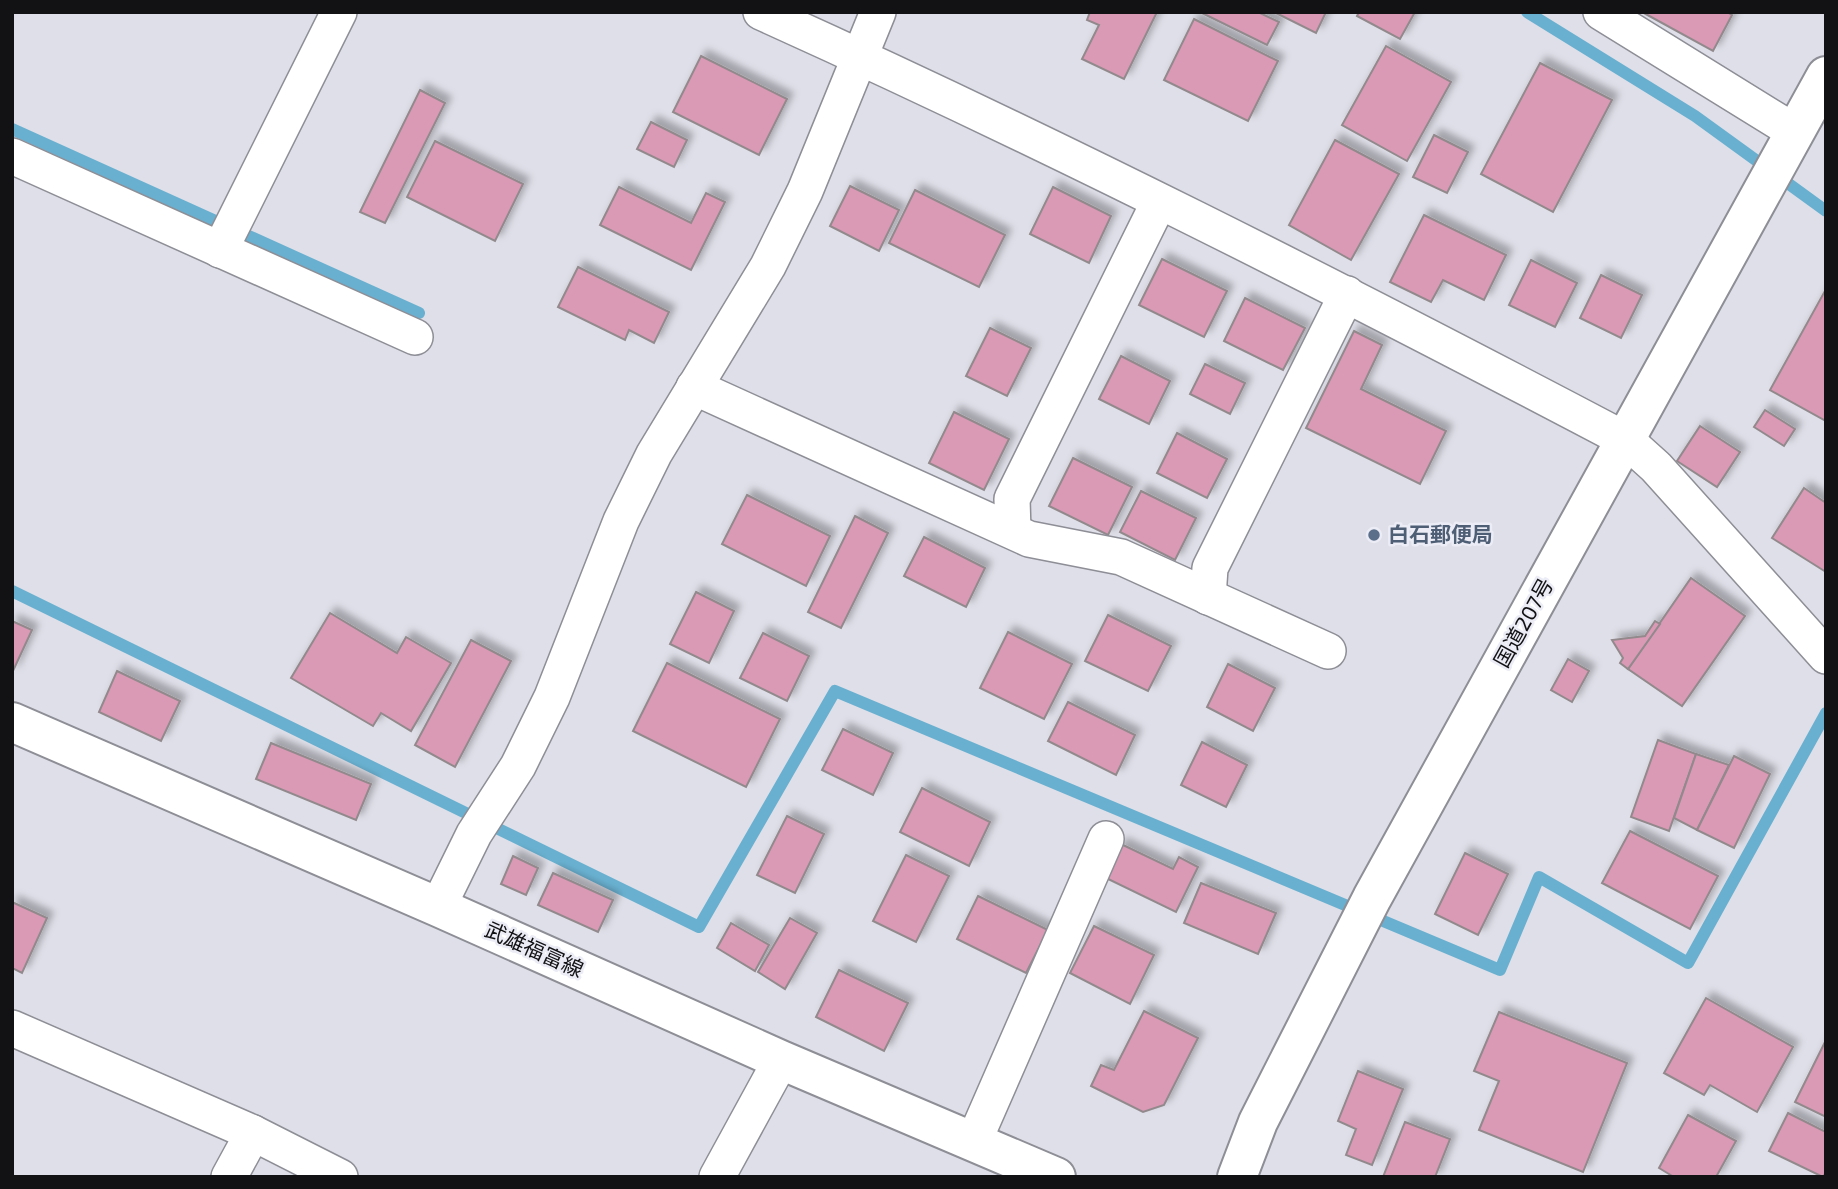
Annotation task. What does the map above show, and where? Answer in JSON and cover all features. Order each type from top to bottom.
[{"type":"main road","name":"国道207号","points":[[1237,1177],[1258,1122],[1363,914],[1826,76]]},
{"type":"main road","name":"武雄福富線","points":[[12,722],[438,907],[780,1060],[1056,1177]]},
{"type":"street","points":[[220,250],[339,12]]},
{"type":"street","points":[[761,12],[860,57],[1347,293],[1626,440],[1656,467],[1826,656]]},
{"type":"street","points":[[438,907],[483,821],[518,766],[552,698],[621,521],[654,454],[768,266],[805,191],[878,12]]},
{"type":"street","points":[[1601,12],[1795,132]]},
{"type":"street","points":[[12,156],[415,337]]},
{"type":"street","points":[[1013,531],[1012,499],[1159,202]]},
{"type":"street","points":[[1208,597],[1210,568],[1347,293]]},
{"type":"street","points":[[694,387],[1029,539],[1121,558],[1328,651]]},
{"type":"street","points":[[974,1141],[1106,839]]},
{"type":"street","points":[[12,1028],[253,1133],[340,1177]]},
{"type":"street","points":[[718,1177],[780,1060]]},
{"type":"street","points":[[229,1177],[253,1133]]},
{"type":"building","points":[[1090,12],[1157,12],[1124,79],[1082,59],[1099,25],[1087,20]]},
{"type":"building","points":[[1200,12],[1258,12],[1279,22],[1267,45]]},
{"type":"building","points":[[1274,12],[1326,12],[1316,33]]},
{"type":"building","points":[[1359,12],[1415,12],[1400,39],[1357,16]]},
{"type":"building","points":[[1642,12],[1727,12],[1732,15],[1713,51]]},
{"type":"building","points":[[1194,19],[1278,61],[1248,121],[1164,80]]},
{"type":"building","points":[[1386,46],[1451,82],[1407,161],[1342,125]]},
{"type":"building","points":[[701,56],[787,99],[759,155],[673,112]]},
{"type":"building","points":[[1540,63],[1612,100],[1553,212],[1481,174]]},
{"type":"building","points":[[420,90],[445,103],[385,223],[360,212]]},
{"type":"building","points":[[651,122],[687,140],[674,167],[637,149]]},
{"type":"building","points":[[1434,135],[1468,152],[1447,193],[1413,177]]},
{"type":"building","points":[[1335,140],[1399,174],[1351,260],[1289,225]]},
{"type":"building","points":[[435,141],[523,184],[495,241],[407,197]]},
{"type":"building","points":[[850,186],[899,210],[879,251],[830,226]]},
{"type":"building","points":[[619,187],[691,223],[706,193],[725,202],[691,270],[600,225]]},
{"type":"building","points":[[1053,187],[1111,216],[1089,263],[1030,234]]},
{"type":"building","points":[[915,190],[1005,235],[979,287],[889,243]]},
{"type":"building","points":[[1424,215],[1506,255],[1484,300],[1443,280],[1431,302],[1390,282]]},
{"type":"building","points":[[1162,259],[1227,291],[1204,337],[1139,305]]},
{"type":"building","points":[[1531,260],[1577,283],[1555,327],[1509,305]]},
{"type":"building","points":[[578,267],[669,312],[654,343],[629,330],[625,340],[558,307]]},
{"type":"building","points":[[1601,275],[1642,295],[1621,338],[1580,318]]},
{"type":"building","points":[[1826,289],[1826,421],[1770,390]]},
{"type":"building","points":[[1245,298],[1305,328],[1283,370],[1224,341]]},
{"type":"building","points":[[990,328],[1031,348],[1007,396],[966,376]]},
{"type":"building","points":[[1354,331],[1382,345],[1361,389],[1446,431],[1420,484],[1306,428]]},
{"type":"building","points":[[1121,356],[1170,381],[1149,424],[1099,399]]},
{"type":"building","points":[[1205,364],[1245,383],[1230,414],[1190,394]]},
{"type":"building","points":[[1765,410],[1795,429],[1784,446],[1754,427]]},
{"type":"building","points":[[954,412],[1009,439],[984,490],[929,463]]},
{"type":"building","points":[[1700,426],[1740,452],[1717,487],[1677,461]]},
{"type":"building","points":[[1177,433],[1227,459],[1207,498],[1157,473]]},
{"type":"building","points":[[1073,458],[1132,487],[1108,535],[1049,506]]},
{"type":"building","points":[[1804,488],[1826,503],[1826,572],[1772,538]]},
{"type":"building","points":[[1141,491],[1196,518],[1175,560],[1120,532]]},
{"type":"building","points":[[747,495],[830,536],[806,586],[722,544]]},
{"type":"building","points":[[855,516],[888,533],[841,628],[808,612]]},
{"type":"building","points":[[924,537],[985,568],[966,607],[904,576]]},
{"type":"building","points":[[1691,578],[1745,616],[1682,706],[1628,669]]},
{"type":"building","points":[[696,592],[734,611],[709,663],[670,644]]},
{"type":"building","points":[[330,613],[397,653],[406,637],[451,663],[411,731],[381,713],[373,726],[291,678]]},
{"type":"building","points":[[1108,615],[1171,646],[1148,691],[1085,661]]},
{"type":"building","points":[[12,621],[32,630],[12,673]]},
{"type":"building","points":[[1655,621],[1660,624],[1628,669],[1620,663],[1623,658],[1612,640],[1645,636]]},
{"type":"building","points":[[1008,632],[1072,664],[1044,719],[980,688]]},
{"type":"building","points":[[763,633],[809,656],[787,701],[740,678]]},
{"type":"building","points":[[471,640],[511,661],[455,767],[415,745]]},
{"type":"building","points":[[1568,659],[1589,671],[1572,702],[1551,690]]},
{"type":"building","points":[[667,663],[780,719],[746,787],[633,731]]},
{"type":"building","points":[[1228,664],[1275,688],[1253,731],[1207,707]]},
{"type":"building","points":[[117,671],[180,701],[161,741],[99,712]]},
{"type":"building","points":[[1068,702],[1135,735],[1116,775],[1048,741]]},
{"type":"building","points":[[843,729],[893,753],[873,795],[822,770]]},
{"type":"building","points":[[1658,740],[1696,754],[1669,831],[1631,817]]},
{"type":"building","points":[[1202,742],[1247,765],[1226,807],[1181,785]]},
{"type":"building","points":[[271,743],[371,784],[356,820],[256,779]]},
{"type":"building","points":[[1696,754],[1729,765],[1697,830],[1674,818]]},
{"type":"building","points":[[1734,756],[1770,774],[1734,848],[1697,830]]},
{"type":"building","points":[[922,788],[990,822],[969,866],[900,832]]},
{"type":"building","points":[[787,816],[824,834],[795,893],[757,875]]},
{"type":"building","points":[[1630,831],[1718,876],[1690,929],[1602,883]]},
{"type":"building","points":[[1121,844],[1173,869],[1179,857],[1198,867],[1176,912],[1104,877]]},
{"type":"building","points":[[1465,853],[1508,874],[1478,935],[1435,914]]},
{"type":"building","points":[[906,855],[949,876],[916,942],[873,921]]},
{"type":"building","points":[[513,856],[538,868],[526,895],[501,884]]},
{"type":"building","points":[[553,873],[613,900],[598,932],[538,905]]},
{"type":"building","points":[[1201,883],[1276,913],[1258,954],[1184,923]]},
{"type":"building","points":[[978,896],[1048,930],[1026,973],[957,939]]},
{"type":"building","points":[[12,902],[47,918],[22,973],[12,968]]},
{"type":"building","points":[[790,918],[817,933],[785,989],[758,972]]},
{"type":"building","points":[[731,923],[769,945],[755,971],[717,948]]},
{"type":"building","points":[[1094,926],[1154,955],[1130,1004],[1070,973]]},
{"type":"building","points":[[839,970],[908,1003],[884,1051],[816,1017]]},
{"type":"building","points":[[1706,998],[1793,1047],[1757,1112],[1710,1085],[1704,1095],[1664,1073]]},
{"type":"building","points":[[1144,1011],[1198,1038],[1164,1105],[1143,1112],[1091,1086],[1101,1065],[1114,1070]]},
{"type":"building","points":[[1499,1012],[1627,1063],[1583,1172],[1479,1130],[1499,1081],[1474,1071]]},
{"type":"building","points":[[1826,1040],[1826,1117],[1795,1102]]},
{"type":"building","points":[[1358,1071],[1403,1089],[1372,1165],[1346,1155],[1356,1129],[1338,1121]]},
{"type":"building","points":[[1788,1113],[1826,1132],[1826,1172],[1823,1177],[1769,1151]]},
{"type":"building","points":[[1688,1115],[1736,1141],[1716,1177],[1674,1177],[1659,1168]]},
{"type":"building","points":[[1405,1122],[1450,1139],[1435,1177],[1383,1177]]},
{"type":"waterway","points":[[1527,12],[1695,116],[1826,211]]},
{"type":"waterway","points":[[12,129],[419,313]]},
{"type":"waterway","points":[[12,591],[699,927],[835,691],[1500,970],[1539,877],[1688,963],[1826,713]]},
{"type":"place","name":"白石郵便局","points":[[1374,535]]}]
